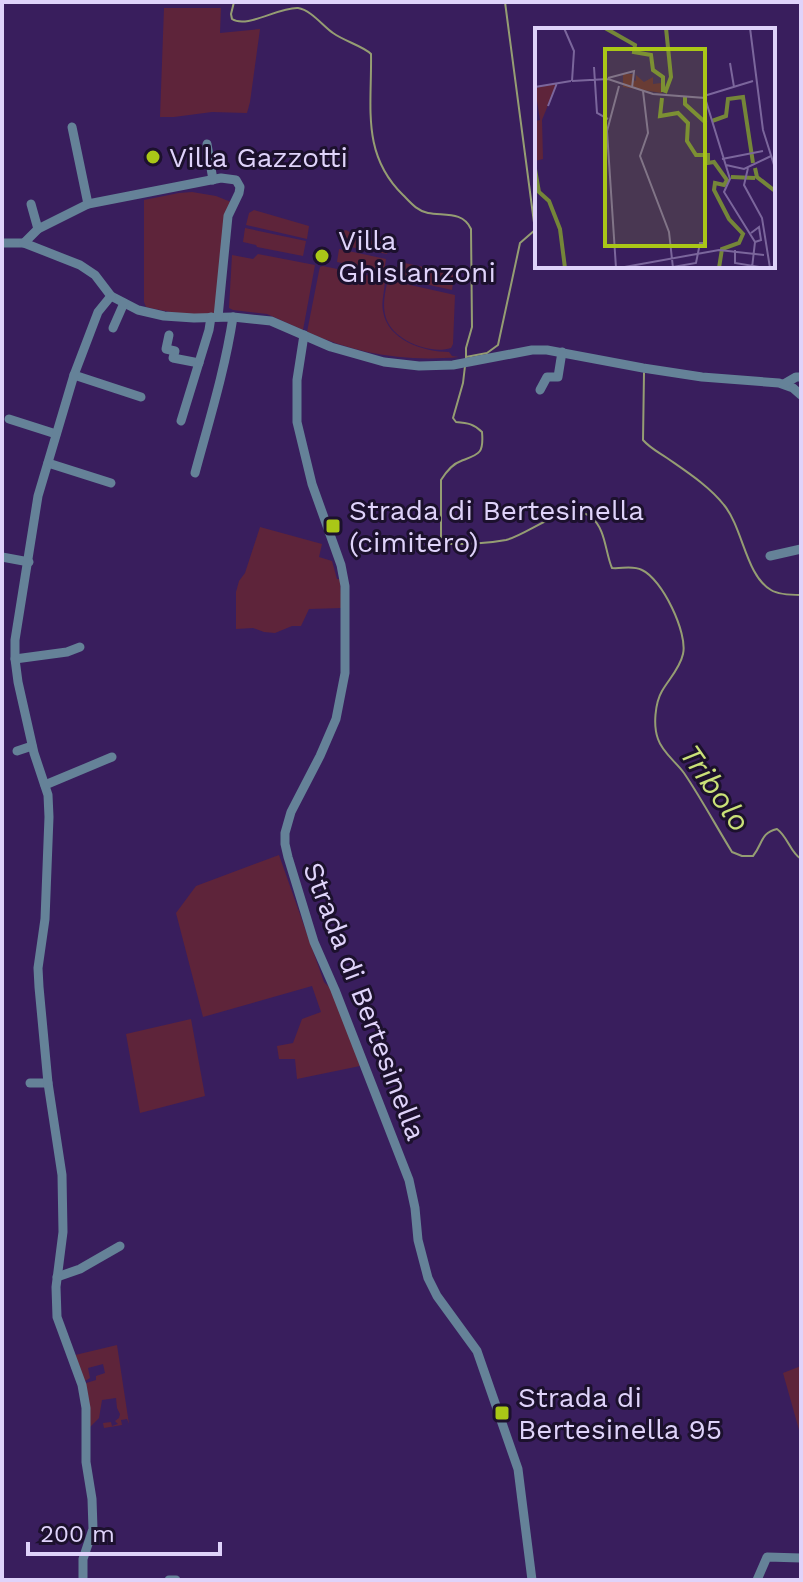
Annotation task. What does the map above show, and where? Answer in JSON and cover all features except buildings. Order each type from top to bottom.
[{"type":"street","points":[[72,127],[88,204]]},
{"type":"street","points":[[207,144],[213,180]]},
{"type":"street","points":[[24,243],[38,229],[88,204],[213,180],[236,180],[240,187],[228,216],[214,317],[181,421]]},
{"type":"street","points":[[31,204],[38,229]]},
{"type":"street","points":[[2,243],[24,243],[80,265],[95,275],[111,296],[138,310],[164,316],[271,321],[340,350],[384,362],[419,366],[465,363],[547,350],[702,377],[773,382],[784,384],[801,395]]},
{"type":"street","points":[[83,1580],[83,1559],[93,1529],[86,1462],[86,1408],[82,1385],[57,1317],[55,1301],[63,1232],[62,1175],[48,1083],[38,968],[45,919],[48,795],[32,746],[15,659],[15,640],[38,496],[74,375],[98,312],[111,296]]},
{"type":"street","points":[[113,328],[124,303]]},
{"type":"street","points":[[195,473],[222,375],[233,317]]},
{"type":"street","points":[[169,335],[166,349],[175,351],[173,358],[199,363]]},
{"type":"street","name":"Strada di Bertesinella","points":[[304,335],[297,380],[297,422],[312,484],[341,565],[345,586],[345,673],[340,707],[330,736],[287,822],[288,857],[314,942],[409,1180],[418,1240],[428,1278],[437,1296],[477,1351],[518,1469],[532,1580]]},
{"type":"street","points":[[540,390],[547,377],[558,377],[562,352]]},
{"type":"street","points":[[74,375],[141,397]]},
{"type":"street","points":[[784,384],[801,377]]},
{"type":"street","points":[[9,419],[56,434]]},
{"type":"street","points":[[48,463],[111,483]]},
{"type":"street","points":[[770,556],[801,549]]},
{"type":"street","points":[[2,557],[29,562]]},
{"type":"street","points":[[15,659],[67,652],[80,647]]},
{"type":"street","points":[[17,751],[32,746]]},
{"type":"street","points":[[45,785],[112,757]]},
{"type":"street","points":[[30,1083],[48,1083]]},
{"type":"street","points":[[57,1277],[80,1269],[120,1246]]},
{"type":"street","points":[[757,1580],[767,1557],[801,1558]]},
{"type":"street","points":[[169,1580],[176,1580]]},
{"type":"shaded area","points":[[164,8],[221,8],[220,33],[260,29],[247,113],[212,112],[160,117]]},
{"type":"shaded area","points":[[192,192],[231,202],[219,311],[193,315],[146,307],[144,200]]},
{"type":"shaded area","points":[[254,210],[309,226],[307,239],[246,225],[249,213]]},
{"type":"shaded area","points":[[245,228],[306,241],[303,256],[243,242]]},
{"type":"shaded area","points":[[343,231],[364,240],[389,242],[387,254],[340,245]]},
{"type":"shaded area","points":[[339,249],[386,259],[384,272],[337,262]]},
{"type":"shaded area","points":[[258,254],[315,265],[303,330],[267,314],[229,308],[232,255],[253,259]]},
{"type":"shaded area","points":[[400,262],[451,273],[454,276],[452,290],[393,277]]},
{"type":"shaded area","points":[[323,266],[385,279],[383,307],[391,330],[418,347],[449,352],[459,357],[382,355],[307,332],[319,271]]},
{"type":"shaded area","points":[[388,280],[455,295],[451,348],[423,347],[396,333],[385,313]]},
{"type":"shaded area","points":[[260,527],[322,544],[319,557],[332,561],[337,579],[340,579],[342,608],[309,609],[301,626],[275,633],[253,628],[236,629],[236,592]]},
{"type":"shaded area","points":[[279,855],[324,982],[335,993],[360,1066],[297,1079],[295,1059],[279,1059],[277,1046],[293,1043],[302,1019],[321,1012],[312,986],[203,1017],[176,913],[196,886]]},
{"type":"shaded area","points":[[191,1019],[205,1096],[140,1113],[126,1034]]},
{"type":"shaded area","points":[[117,1345],[129,1424],[127,1419],[121,1420],[122,1425],[104,1428],[103,1423],[118,1424],[115,1421],[120,1414],[116,1398],[102,1400],[99,1418],[90,1427],[83,1384],[105,1373],[103,1364],[88,1368],[90,1378],[85,1381],[71,1356]]},
{"type":"shaded area","points":[[801,1366],[801,1437],[783,1373]]},
{"type":"waterway","name":"Tribolo","points":[[234,2],[232,19],[238,21],[303,9],[333,33],[371,54],[370,111],[380,163],[414,206],[428,213],[463,219],[471,229],[472,327],[466,360]]},
{"type":"waterway","points":[[466,357],[487,353],[498,345],[520,243],[535,230],[505,2]]},
{"type":"waterway","name":"Tribolo","points":[[465,366],[453,418],[482,432],[482,445],[479,452],[455,464],[441,480],[441,542],[460,544],[506,540],[571,512],[591,517],[602,534],[612,568],[634,568],[650,575],[665,595],[682,633],[682,659],[662,691],[656,708],[656,734],[660,744],[684,773],[732,852],[753,856],[765,836],[777,829],[801,859]]},
{"type":"waterway","points":[[644,373],[643,440],[712,492],[724,505],[750,563],[763,583],[778,593],[801,595]]},
{"type":"place","name":"Villa Gazzotti","points":[[153,157]]},
{"type":"place","name":"Villa Ghislanzoni","points":[[322,256]]},
{"type":"place","name":"Strada di Bertesinella (cimitero)","points":[[333,526]]},
{"type":"place","name":"Strada di Bertesinella 95","points":[[502,1413]]}]
